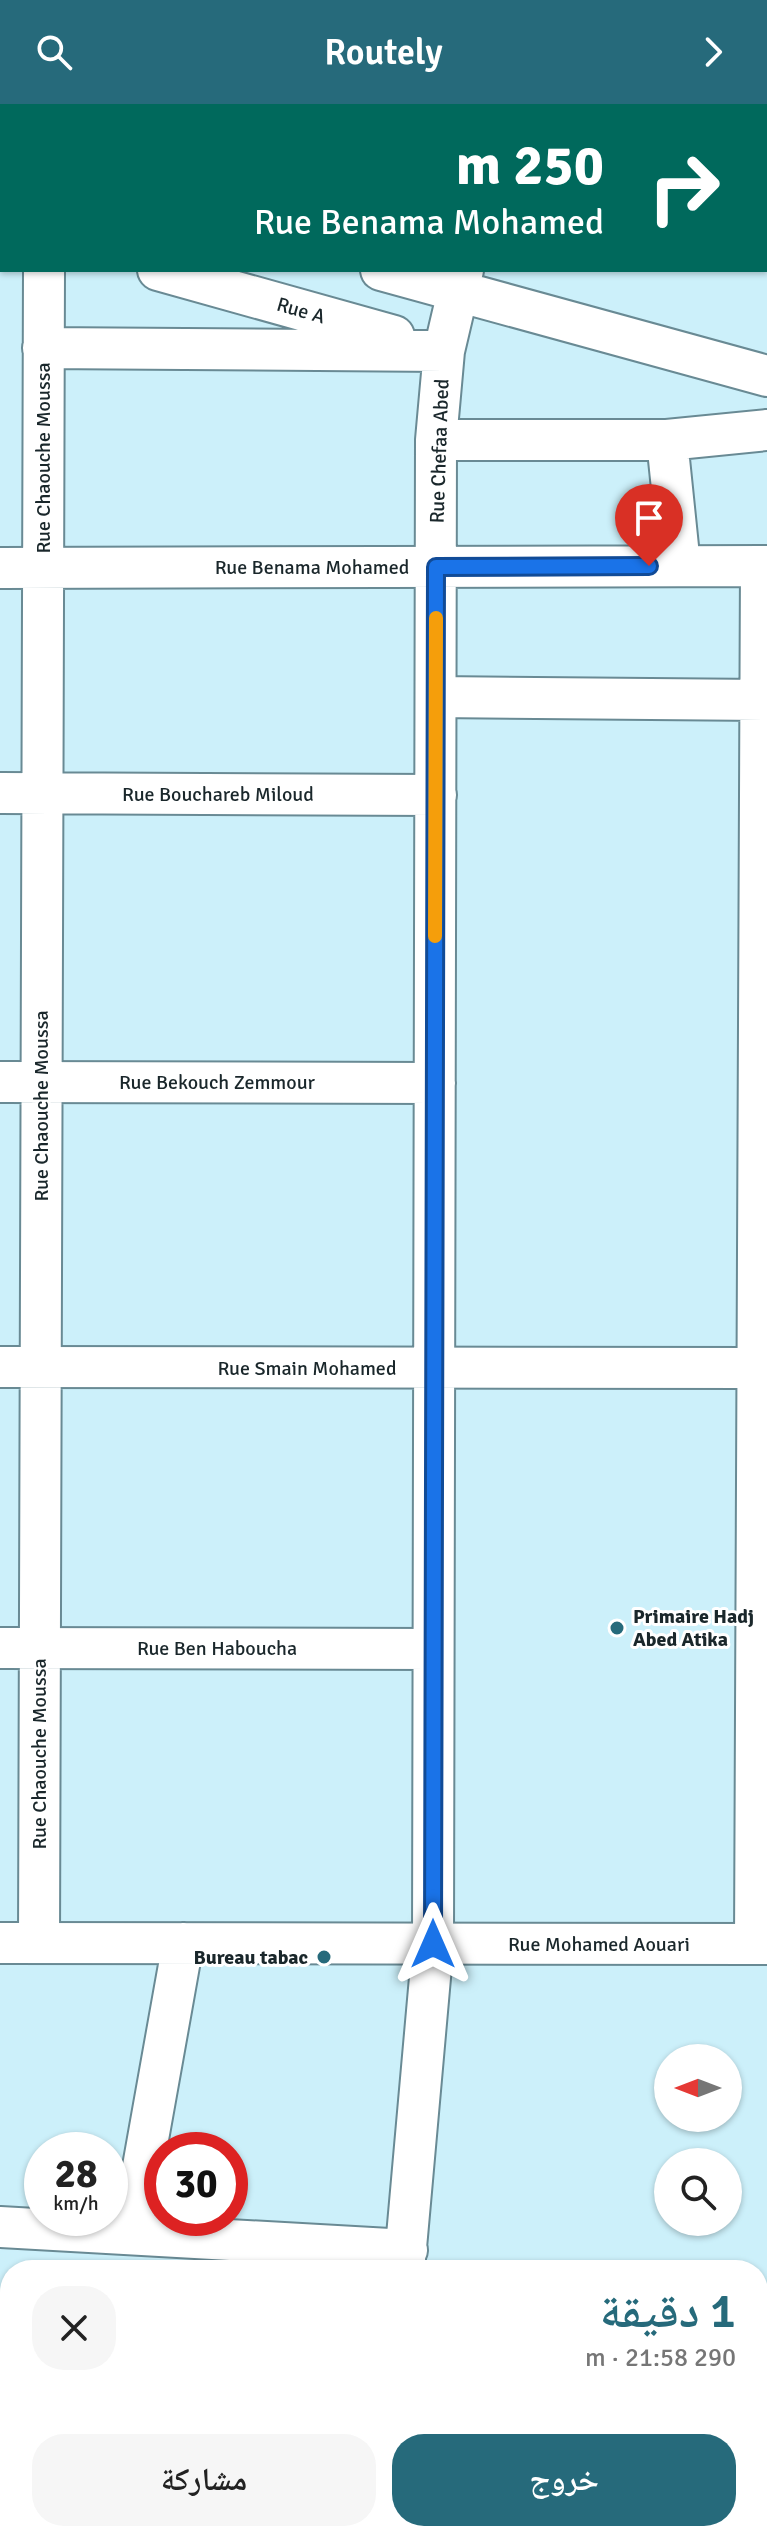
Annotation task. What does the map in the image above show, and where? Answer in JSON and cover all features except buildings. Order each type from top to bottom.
[{"type":"street","name":"Rue Chaouche Moussa","points":[[19,1943],[39,1648],[44,272]]},
{"type":"street","name":"Rue A","points":[[165,272],[444,351]]},
{"type":"street","points":[[396,272],[461,281],[767,376]]},
{"type":"street","name":"Rue Chefaa Abed","points":[[405,2260],[433,1944],[436,440],[444,351],[461,281]]},
{"type":"street","points":[[43,348],[444,351]]},
{"type":"street","points":[[436,440],[667,440],[767,430]]},
{"type":"street","points":[[667,440],[680,566]]},
{"type":"street","points":[[761,1944],[758,1368],[764,566]]},
{"type":"street","name":"Rue Benama Mohamed","points":[[0,568],[764,566]]},
{"type":"street","points":[[436,697],[764,700]]},
{"type":"street","name":"Rue Bouchareb Miloud","points":[[0,793],[436,795]]},
{"type":"street","name":"Rue Bekouch Zemmour","points":[[0,1082],[435,1083]]},
{"type":"street","name":"Rue Smain Mohamed","points":[[0,1367],[758,1368]]},
{"type":"street","name":"Rue Ben Haboucha","points":[[0,1648],[433,1649]]},
{"type":"street","name":"Rue Mohamed Aouari","points":[[19,1943],[761,1944]]},
{"type":"street","points":[[131,2234],[183,1943]]},
{"type":"street","points":[[0,2227],[131,2234],[405,2260]]},
{"type":"slow traffic","points":[[435,936],[436,618]]},
{"type":"place","name":"Primaire Hadj Abed Atika","points":[[617,1628]]},
{"type":"place","name":"Bureau tabac","points":[[324,1957]]},
{"type":"route","points":[[433,1944],[436,567],[649,566]]}]
